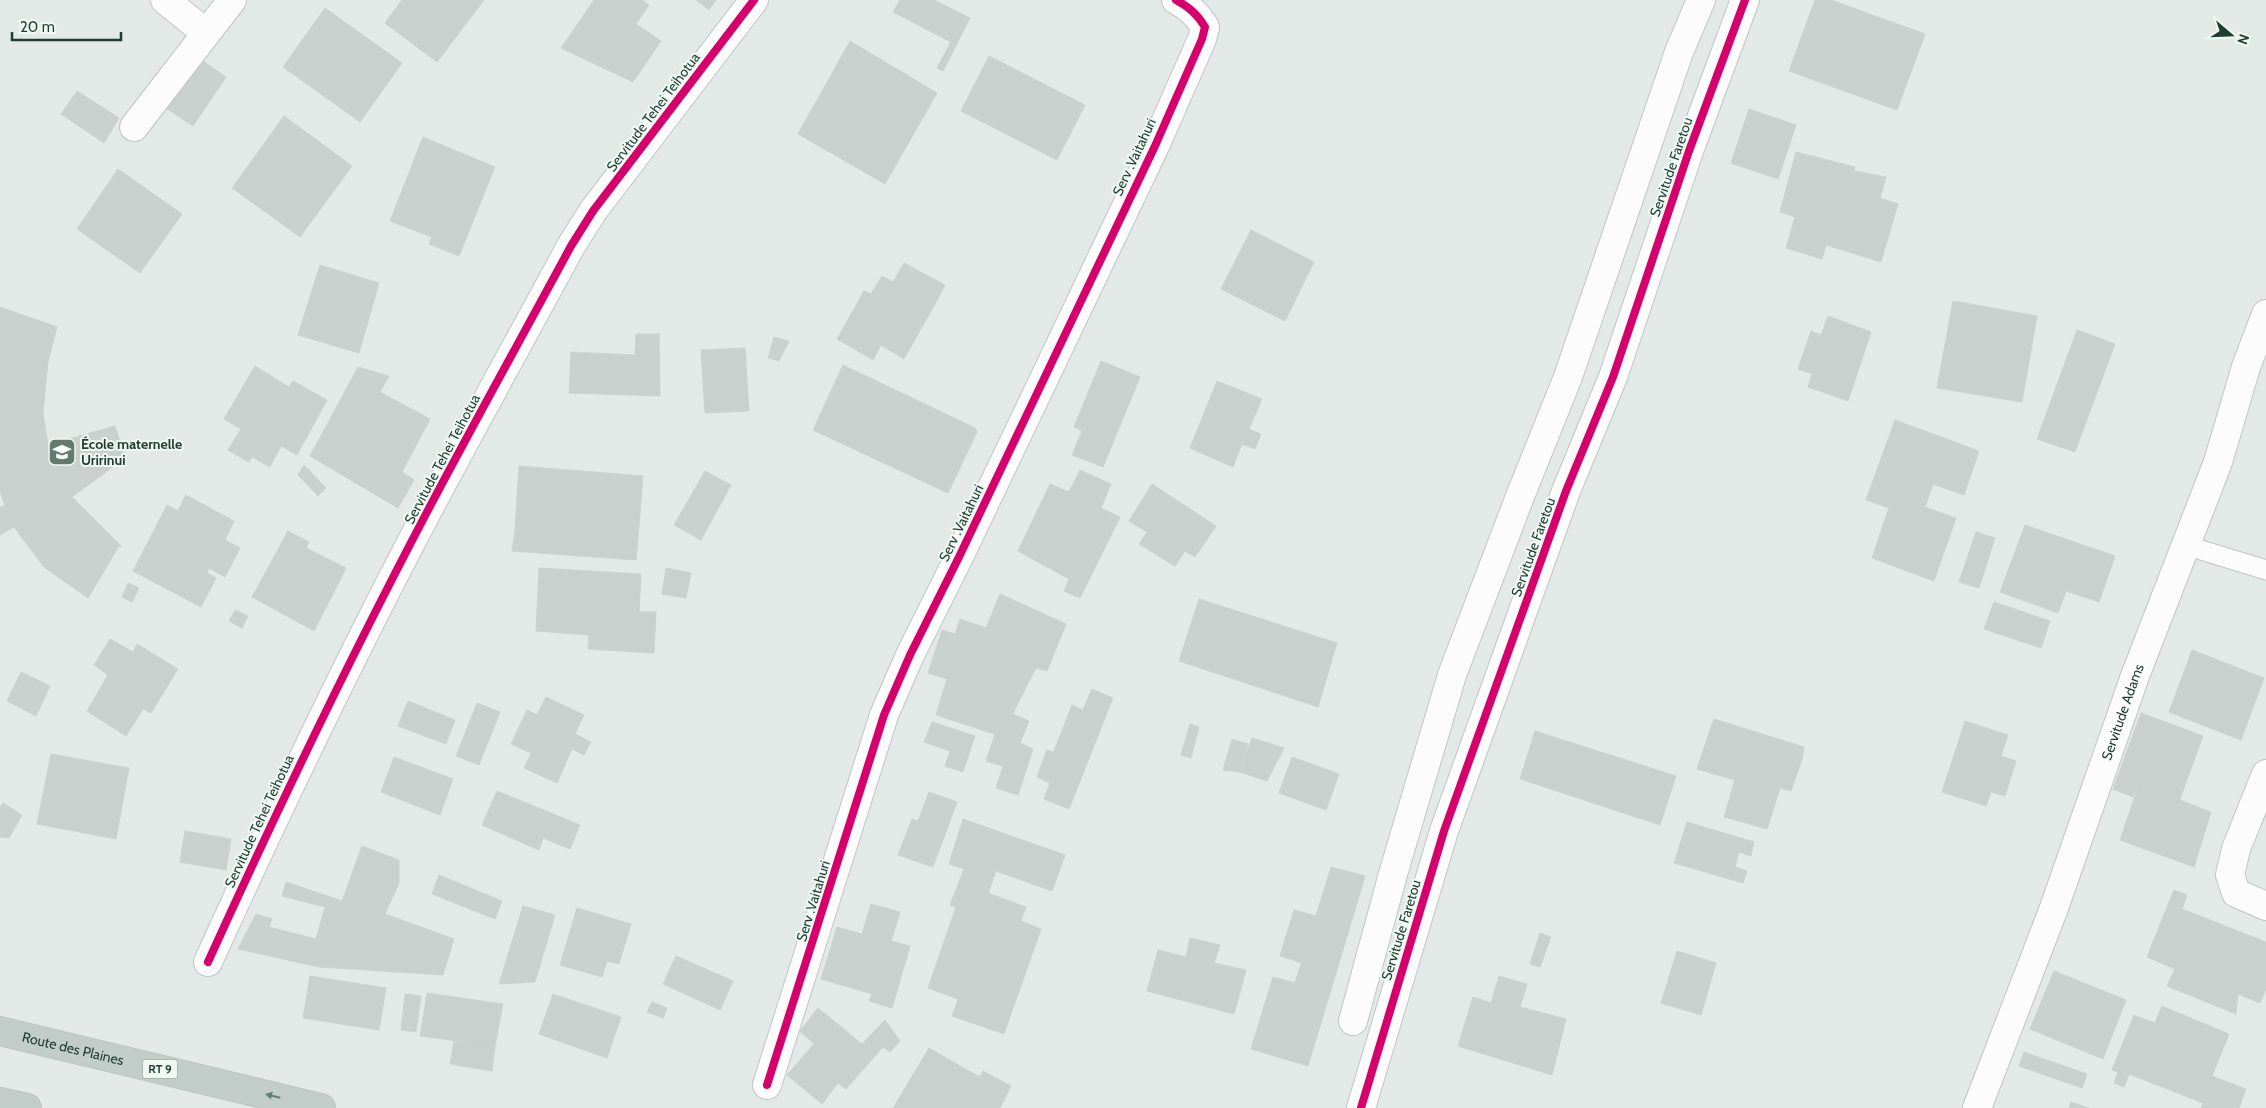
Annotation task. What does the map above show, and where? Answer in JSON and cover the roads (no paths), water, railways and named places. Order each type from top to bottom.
[{"type":"highway","name":"Route des Plaines","points":[[0,1031],[320,1108]]},
{"type":"highway","points":[[0,1102],[27,1108]]},
{"type":"street","points":[[166,0],[206,33]]},
{"type":"street","points":[[134,127],[232,0]]},
{"type":"street","name":"Servitude Tehei Teihotua","points":[[208,962],[271,823],[357,649],[427,513],[571,246],[593,211],[754,0]]},
{"type":"street","name":"Serv .Vaitahuri","points":[[767,1085],[884,715],[910,655],[984,505],[1154,146],[1202,39],[1205,27],[1200,18],[1190,8],[1176,0]]},
{"type":"street","name":"Servitude Faretou","points":[[1353,1021],[1393,874],[1452,675],[1568,377],[1687,30],[1701,0]]},
{"type":"street","name":"Servitude Faretou","points":[[1361,1108],[1444,831],[1566,491],[1613,377],[1689,151],[1744,0]]},
{"type":"street","name":"Servitude Adams","points":[[1977,1108],[2054,908],[2135,676],[2218,462],[2246,367],[2266,314]]},
{"type":"street","points":[[2266,774],[2236,848],[2230,875],[2236,893],[2266,906]]},
{"type":"lane","points":[[2185,545],[2266,570]]},
{"type":"place","name":"École maternelle Uririnui","points":[[62,452]]}]
